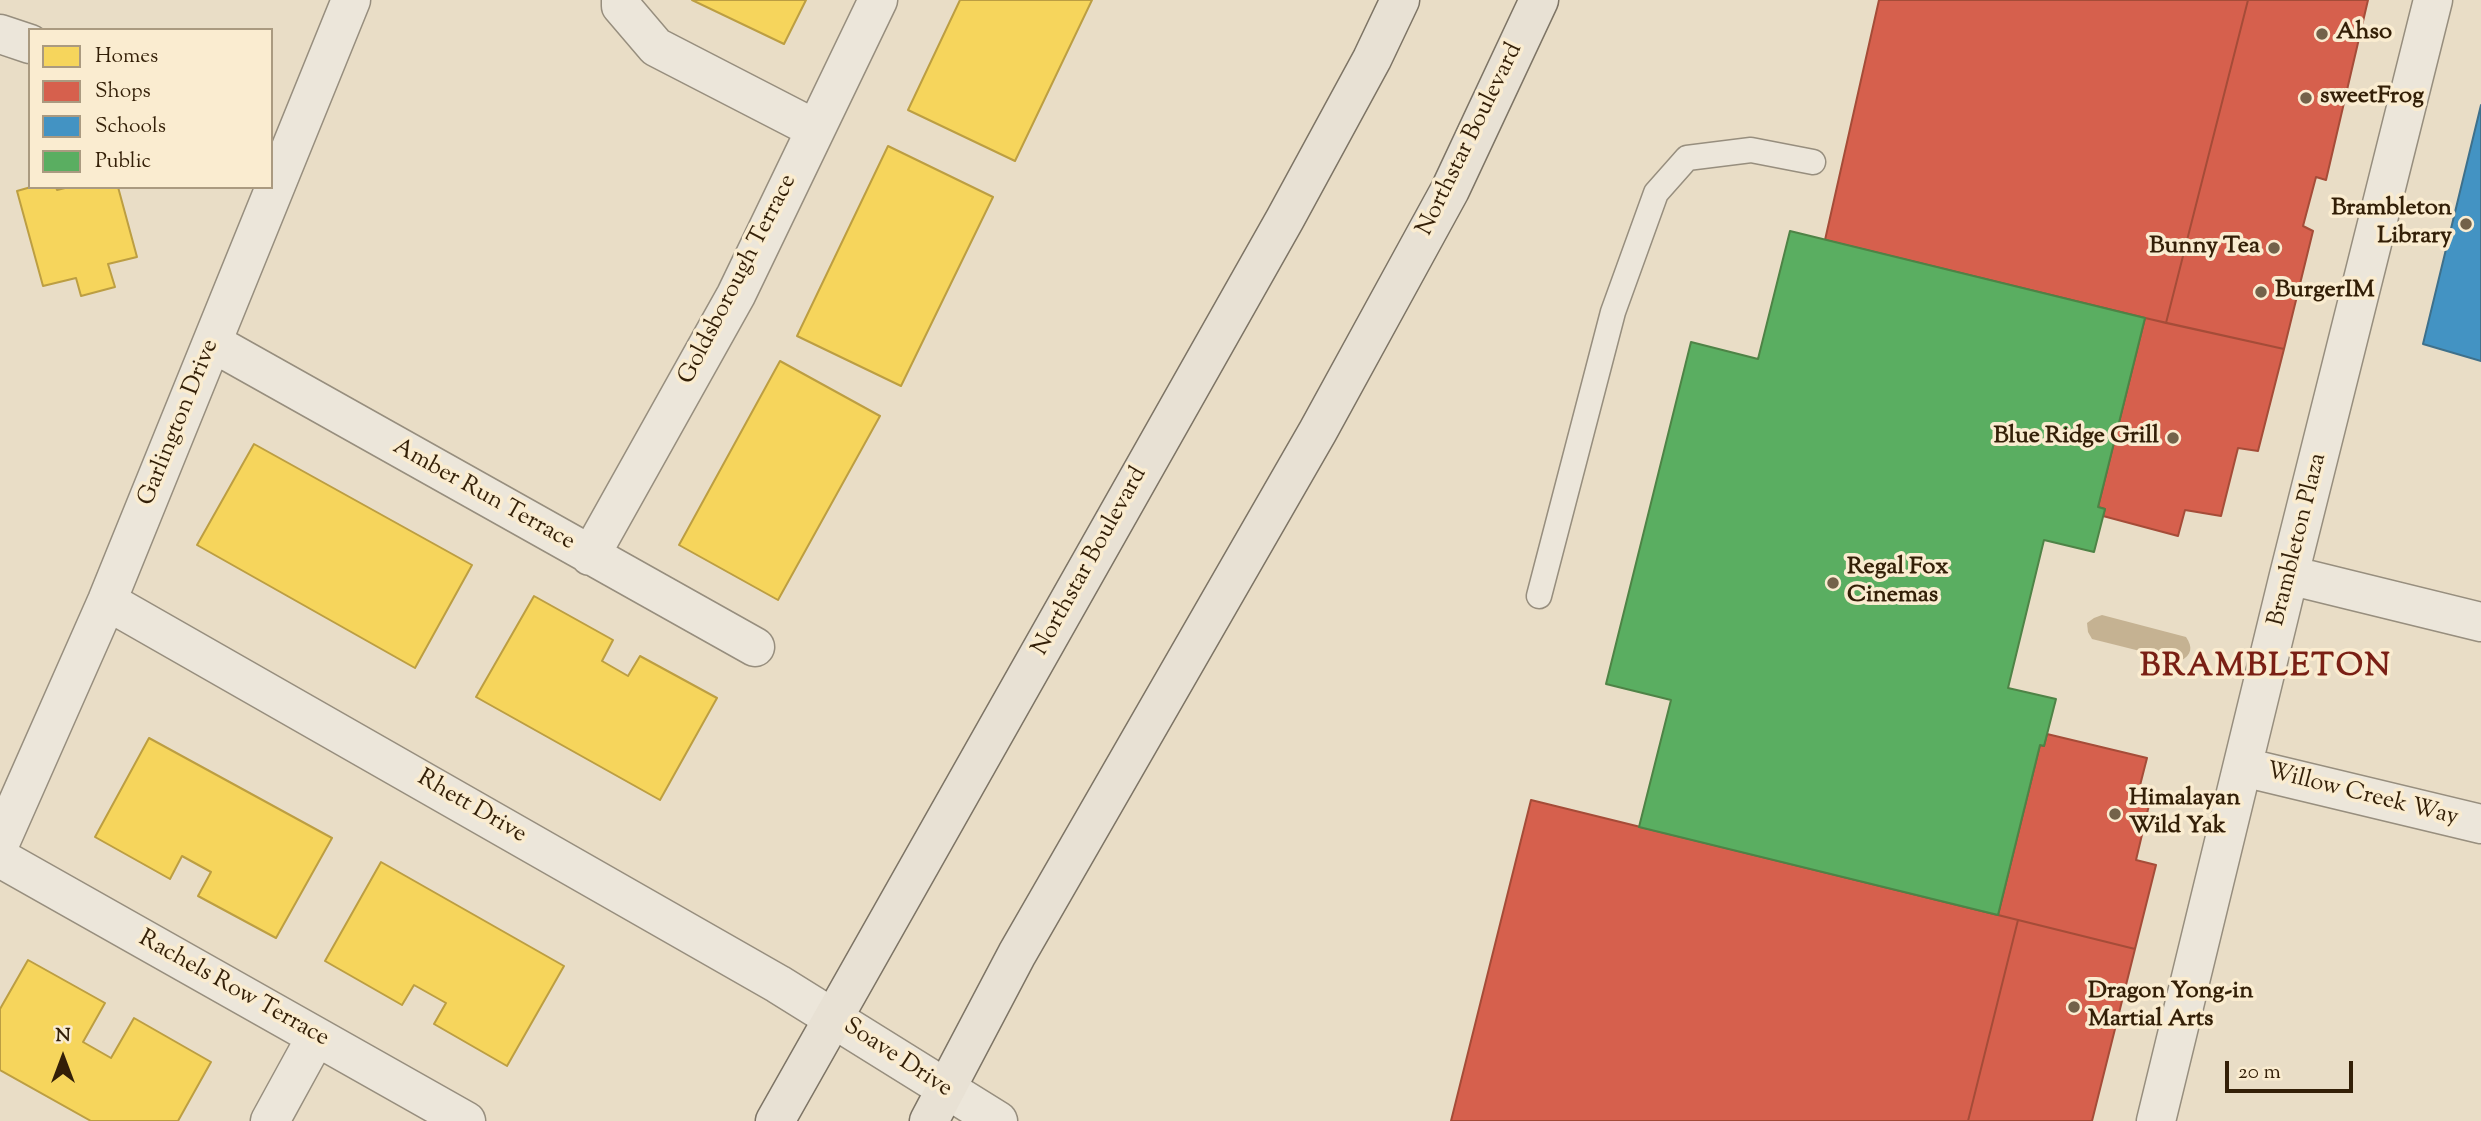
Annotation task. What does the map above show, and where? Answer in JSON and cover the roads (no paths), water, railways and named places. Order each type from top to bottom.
[{"type":"main road","name":"Northstar Boulevard","points":[[775,1121],[1285,219],[1373,59],[1399,0]]},
{"type":"main road","name":"Northstar Boulevard","points":[[938,1106],[1017,954],[1318,432],[1443,202],[1539,0]]},
{"type":"street","name":"Garlington Drive","points":[[0,843],[107,601],[351,0]]},
{"type":"street","points":[[621,0],[621,6],[656,47],[815,129]]},
{"type":"street","name":"Goldsborough Terrace","points":[[590,556],[736,295],[878,0]]},
{"type":"street","name":"Brambleton Plaza","points":[[2156,1121],[2289,575],[2434,0]]},
{"type":"street","points":[[0,34],[28,43]]},
{"type":"street","name":"Amber Run Terrace","points":[[213,343],[755,647]]},
{"type":"street","points":[[2289,575],[2481,622]]},
{"type":"street","name":"Rhett Drive","points":[[107,601],[834,1018]]},
{"type":"street","name":"Willow Creek Way","points":[[2243,767],[2481,824]]},
{"type":"street","name":"Rachels Row Terrace","points":[[0,858],[466,1121]]},
{"type":"street","name":"Soave Drive","points":[[834,1018],[938,1106],[998,1121]]},
{"type":"street","points":[[270,1121],[316,1037]]},
{"type":"lane","points":[[1539,596],[1613,312],[1656,193],[1687,158],[1751,150],[1813,162]]},
{"type":"place","name":"Ahso","points":[[2322,34]]},
{"type":"place","name":"sweetFrog","points":[[2306,98]]},
{"type":"place","name":"Brambleton Library","points":[[2466,224]]},
{"type":"place","name":"Bunny Tea","points":[[2274,248]]},
{"type":"place","name":"BurgerIM","points":[[2261,292]]},
{"type":"place","name":"Blue Ridge Grill","points":[[2173,438]]},
{"type":"place","name":"Regal Fox Cinemas","points":[[1833,583]]},
{"type":"place","name":"Himalayan Wild Yak","points":[[2115,814]]},
{"type":"place","name":"Dragon Yong-in Martial Arts","points":[[2074,1007]]},
{"type":"district","name":"BRAMBLETON","points":[[2266,670]]}]
